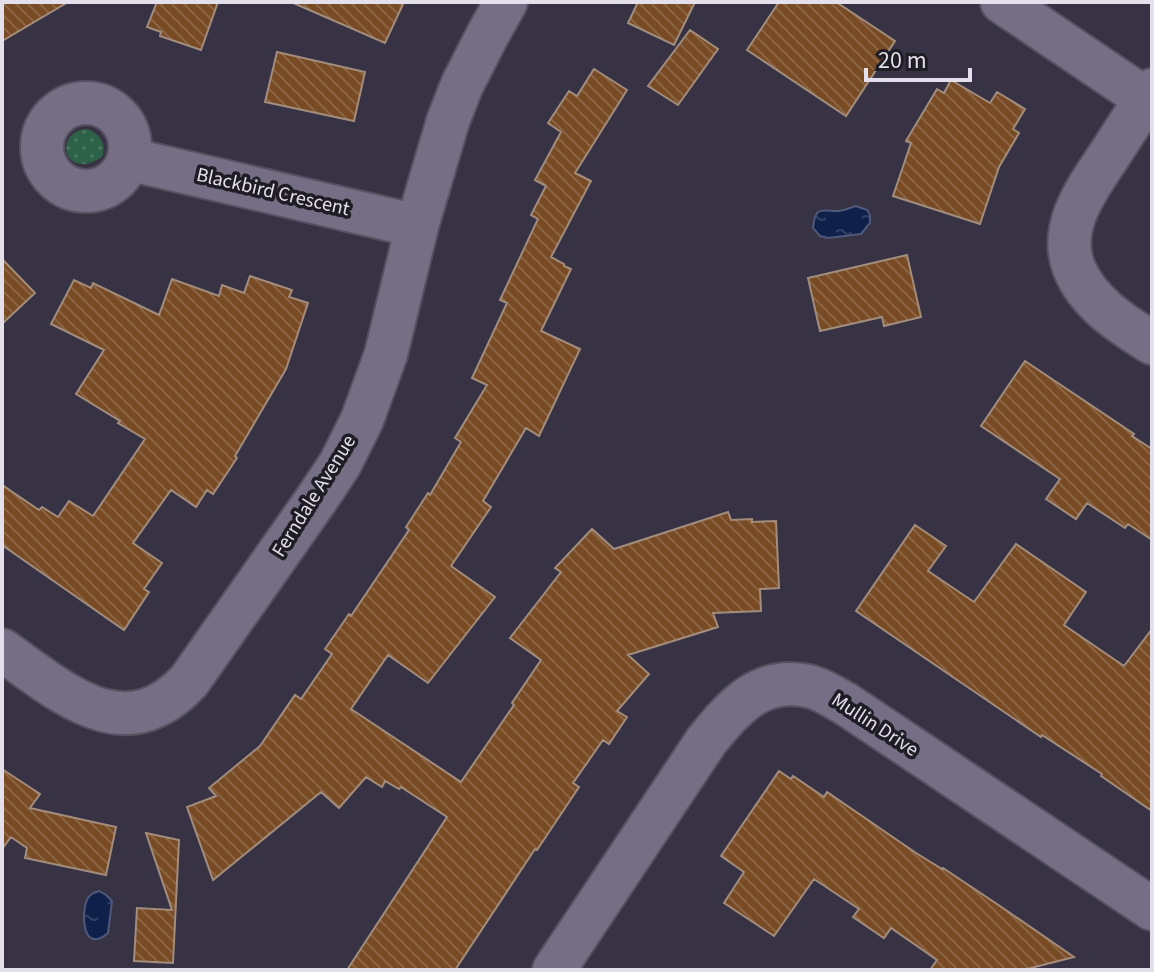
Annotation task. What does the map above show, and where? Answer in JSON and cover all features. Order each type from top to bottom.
[{"type":"street","name":"Ferndale Avenue","points":[[2,650],[74,700],[118,714],[154,709],[174,697],[189,681],[340,464],[362,420],[393,328],[436,155],[453,107],[506,2]]},
{"type":"street","points":[[1002,2],[1149,94],[1080,200],[1069,243],[1073,267],[1085,287],[1121,323],[1152,343]]},
{"type":"street","name":"Blackbird Crescent","points":[[128,159],[417,226]]},
{"type":"street","name":"Mullin Drive","points":[[554,970],[707,740],[731,711],[758,691],[793,684],[814,687],[846,704],[1152,909]]},
{"type":"green space","points":[[85,129],[98,135],[103,143],[103,152],[102,157],[79,164],[71,160],[66,146],[75,132]]},
{"type":"water","points":[[856,206],[867,210],[870,215],[870,223],[861,234],[828,238],[820,236],[813,228],[819,212]]},
{"type":"water","points":[[99,891],[112,901],[108,933],[99,939],[92,939],[85,928],[84,911],[89,896]]},
{"type":"building","points":[[2,2],[68,2],[2,41]]},
{"type":"building","points":[[157,2],[218,2],[201,50],[160,36],[161,32],[147,27]]},
{"type":"building","points":[[291,2],[404,2],[385,43]]},
{"type":"building","points":[[638,2],[695,2],[674,45],[628,23]]},
{"type":"building","points":[[779,2],[836,2],[895,41],[846,116],[747,50]]},
{"type":"building","points":[[690,30],[718,49],[678,105],[648,86]]},
{"type":"building","points":[[277,52],[365,72],[354,121],[265,102]]},
{"type":"building","points":[[594,69],[627,90],[575,173],[591,181],[551,257],[571,269],[541,331],[580,349],[539,436],[526,428],[483,501],[491,507],[451,566],[495,597],[428,683],[388,655],[351,709],[461,782],[541,660],[510,638],[561,572],[555,568],[592,529],[614,549],[728,512],[731,520],[776,521],[779,588],[760,589],[761,611],[713,613],[718,627],[628,655],[649,674],[617,711],[627,717],[609,744],[603,740],[573,783],[579,787],[455,970],[347,970],[447,817],[401,787],[399,789],[385,781],[382,787],[366,777],[339,808],[321,792],[213,880],[187,807],[216,796],[209,788],[260,746],[295,695],[301,699],[332,654],[325,649],[409,530],[406,527],[428,493],[430,495],[461,442],[455,438],[487,385],[472,378],[507,303],[500,300],[538,219],[531,215],[546,186],[535,180],[561,132],[548,123],[569,91],[577,96]]},
{"type":"building","points":[[951,80],[990,103],[997,92],[1025,109],[1013,129],[1019,133],[999,167],[980,224],[893,196],[911,143],[906,141],[937,89],[944,93]]},
{"type":"building","points":[[907,255],[921,317],[884,326],[882,317],[820,331],[808,278]]},
{"type":"building","points":[[2,259],[35,293],[2,324]]},
{"type":"building","points":[[250,276],[292,290],[289,297],[308,303],[286,369],[235,456],[237,458],[213,494],[207,490],[196,507],[171,490],[133,543],[162,563],[144,589],[149,592],[124,630],[2,545],[2,485],[39,510],[42,507],[58,517],[69,501],[93,516],[145,439],[76,394],[104,350],[51,324],[74,280],[91,288],[93,283],[159,315],[172,279],[219,296],[222,285],[244,293]]},
{"type":"building","points":[[1025,361],[1152,449],[1152,540],[1128,524],[1125,528],[1087,503],[1076,519],[1046,499],[1060,479],[981,426]]},
{"type":"building","points":[[915,525],[946,546],[928,571],[974,602],[1016,544],[1086,592],[1064,625],[1124,666],[1152,629],[1152,811],[1102,774],[1041,737],[856,611]]},
{"type":"building","points":[[2,769],[40,794],[30,808],[116,827],[106,875],[25,858],[27,848],[11,837],[2,849]]},
{"type":"building","points":[[779,771],[791,779],[793,776],[824,797],[827,792],[1074,957],[1023,970],[930,970],[937,960],[891,928],[884,938],[853,917],[859,909],[814,879],[774,936],[724,903],[744,872],[721,856]]},
{"type":"building","points":[[146,833],[179,840],[173,963],[134,961],[137,908],[172,910]]}]
